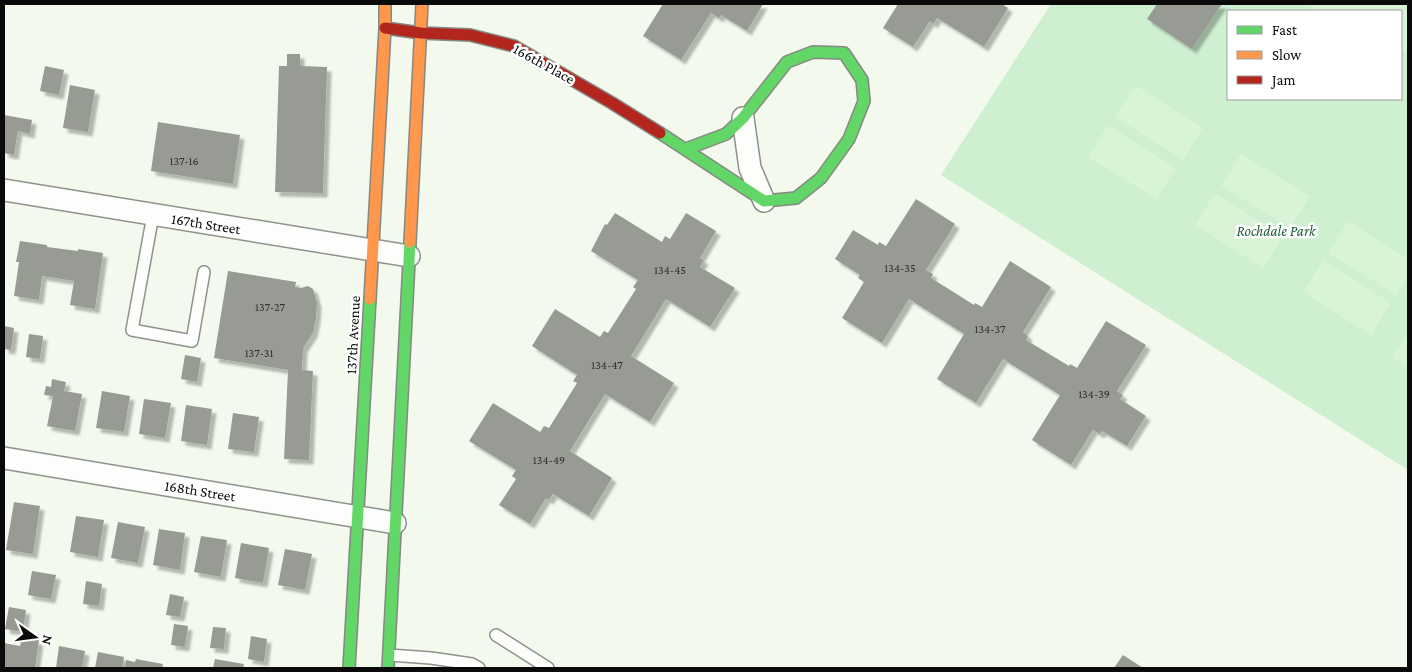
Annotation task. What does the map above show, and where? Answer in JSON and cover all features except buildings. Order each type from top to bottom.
[{"type":"street","name":"137th Avenue","points":[[349,668],[385,28],[384,4]]},
{"type":"street","points":[[388,668],[422,4]]},
{"type":"street","name":"166th Place","points":[[385,28],[421,33],[470,35],[514,46],[612,103],[764,201]]},
{"type":"street","points":[[686,149],[726,134],[744,118],[787,62],[813,52],[844,53],[862,80],[864,101],[849,139],[820,178],[796,198],[764,201],[750,168],[744,118]]},
{"type":"street","name":"167th Street","points":[[4,190],[409,256]]},
{"type":"street","name":"168th Street","points":[[4,458],[395,523]]},
{"type":"lane","points":[[153,215],[132,330],[192,341],[204,272]]},
{"type":"lane","points":[[496,635],[548,668]]},
{"type":"lane","points":[[389,655],[431,658],[472,664],[479,668]]},
{"type":"green space","name":"Rochdale Park","points":[[1051,4],[1408,4],[1408,470],[941,175]]},
{"type":"green space","points":[[1309,4],[1408,4],[1408,53],[1402,50],[1402,10],[1318,10]]},
{"type":"green space","points":[[1135,85],[1203,128],[1183,160],[1115,117]]},
{"type":"green space","points":[[1108,125],[1176,168],[1157,199],[1088,157]]},
{"type":"green space","points":[[1241,154],[1310,196],[1290,228],[1221,186]]},
{"type":"green space","points":[[1215,193],[1283,236],[1263,268],[1195,225]]},
{"type":"green space","points":[[1348,221],[1408,259],[1408,276],[1396,295],[1328,253]]},
{"type":"green space","points":[[1323,260],[1391,303],[1371,335],[1303,292]]},
{"type":"green space","points":[[1408,332],[1408,367],[1392,357]]},
{"type":"traffic: fast","points":[[660,133],[764,201],[796,198],[821,178],[849,139],[864,101],[862,80],[844,53],[813,52],[787,62],[743,118],[726,134],[686,149]]},
{"type":"traffic: fast","points":[[388,668],[410,242]]},
{"type":"traffic: fast","points":[[349,668],[370,299]]},
{"type":"traffic: slow","points":[[370,299],[385,4]]},
{"type":"traffic: slow","points":[[410,242],[422,4]]},
{"type":"traffic: jam","points":[[385,28],[421,33],[470,35],[514,46],[660,133]]}]
